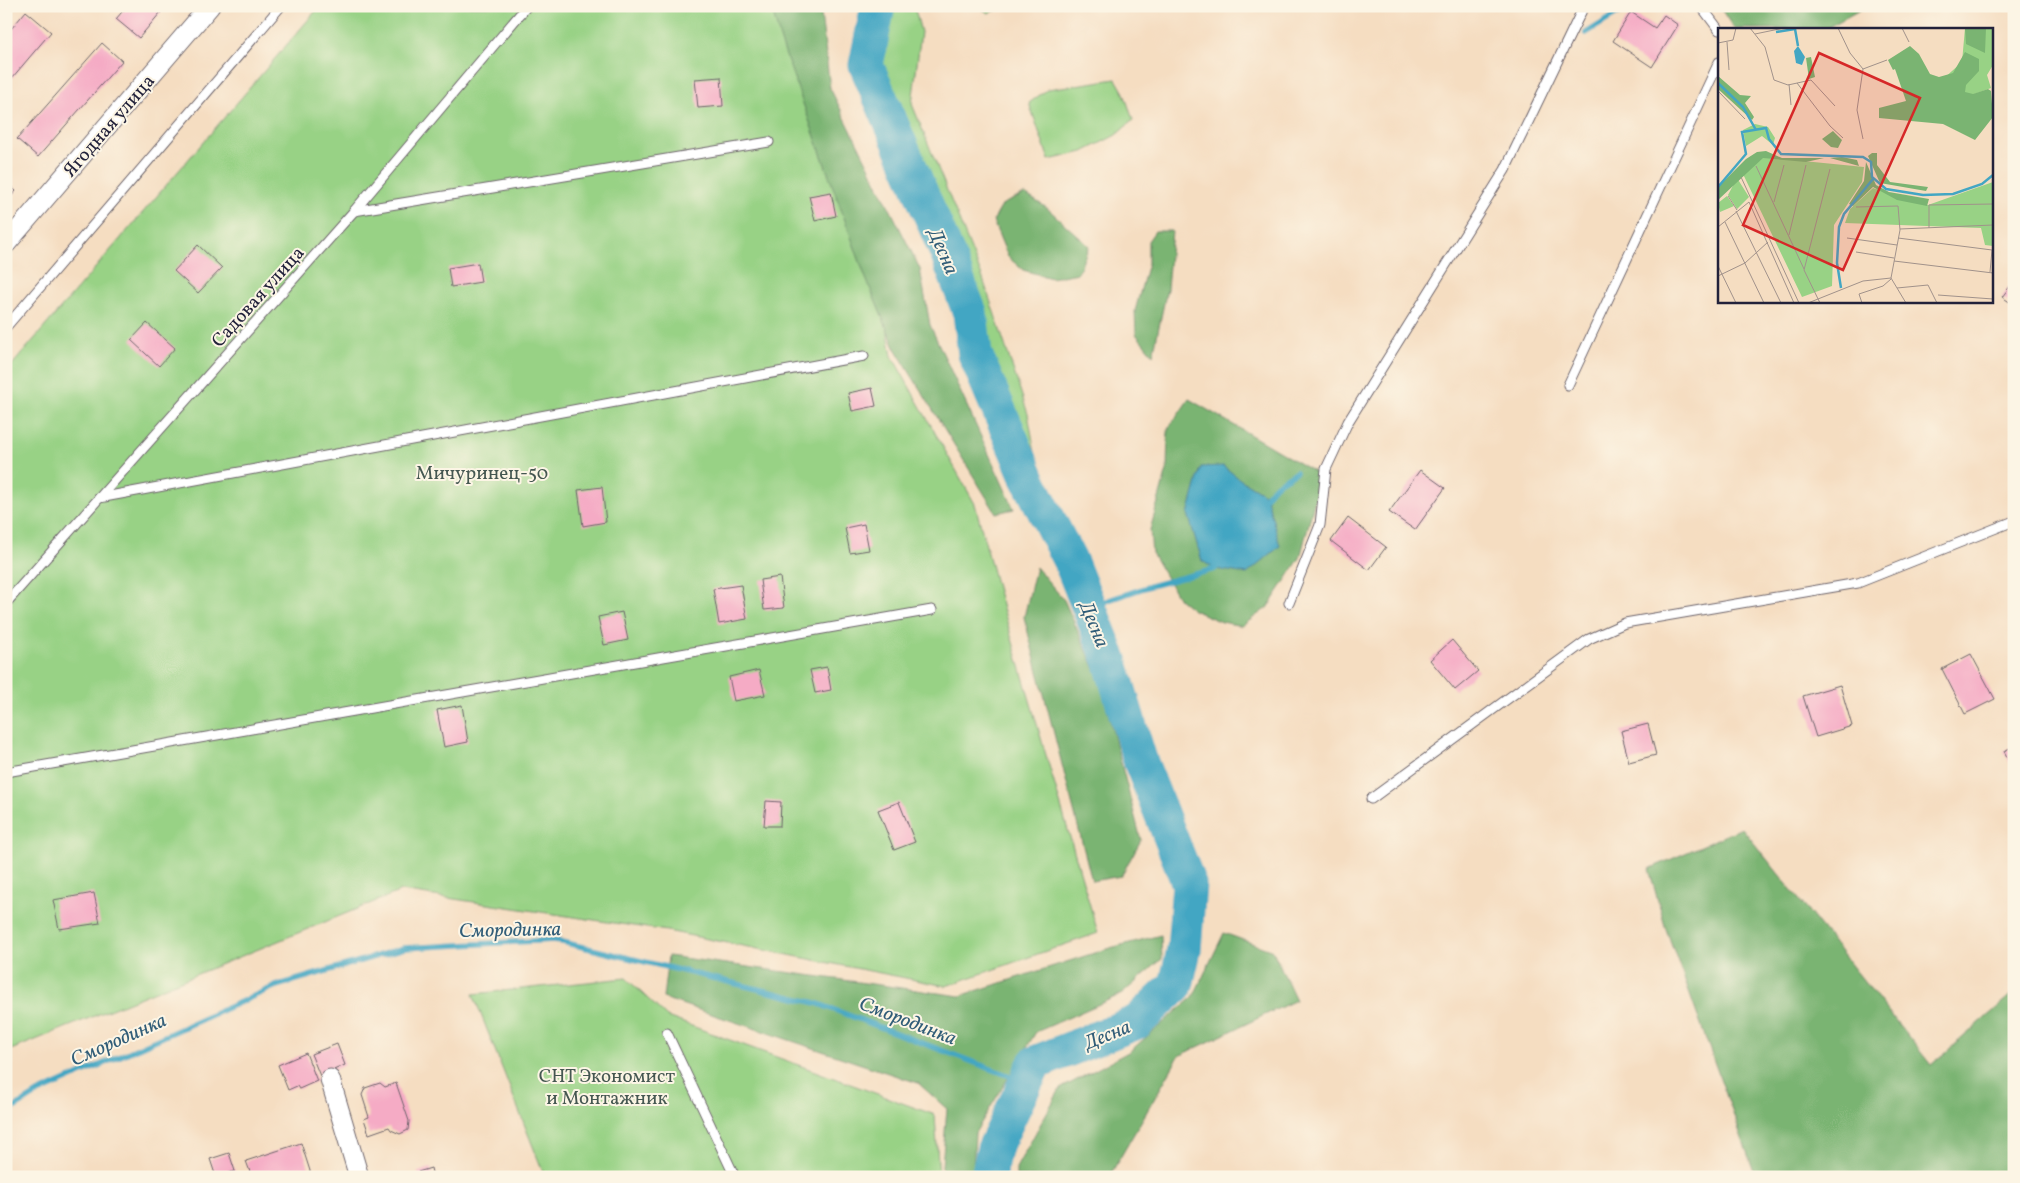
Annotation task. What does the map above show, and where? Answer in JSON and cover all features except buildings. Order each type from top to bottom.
[{"type":"street","name":"Ягодная улица","points":[[6,244],[210,6]]},
{"type":"street","points":[[330,1079],[359,1177]]},
{"type":"lane","points":[[6,328],[281,6]]},
{"type":"lane","name":"Садовая улица","points":[[6,603],[354,211],[527,6]]},
{"type":"lane","points":[[1289,603],[1320,525],[1326,470],[1348,422],[1505,170],[1584,6]]},
{"type":"lane","points":[[1701,6],[1718,29]]},
{"type":"lane","points":[[1568,385],[1718,64]]},
{"type":"lane","points":[[354,211],[769,142]]},
{"type":"lane","points":[[99,498],[864,356]]},
{"type":"lane","points":[[1370,799],[1589,639],[1625,623],[1858,583],[2014,521]]},
{"type":"lane","points":[[6,772],[932,610]]},
{"type":"lane","points":[[667,1033],[735,1177]]},
{"type":"green space","name":"Мичуринец-50","points":[[320,6],[787,6],[877,272],[892,356],[975,504],[998,591],[1098,933],[946,986],[667,931],[401,891],[6,1052],[6,372]]},
{"type":"green space","points":[[771,6],[820,6],[830,88],[920,269],[930,325],[1014,509],[996,513],[896,350],[865,276],[781,42]]},
{"type":"green space","points":[[884,6],[914,6],[921,32],[912,104],[983,279],[1028,414],[1039,474],[1025,491],[1004,443],[982,351],[975,309],[871,64]]},
{"type":"green space","points":[[978,6],[1007,6],[988,13]]},
{"type":"green space","points":[[1725,6],[1867,6],[1827,28],[1733,28],[1721,9]]},
{"type":"green space","points":[[1116,79],[1124,93],[1133,120],[1116,135],[1083,152],[1049,160],[1029,103],[1048,89]]},
{"type":"green space","points":[[1025,194],[1047,208],[1089,246],[1078,273],[1051,278],[1023,270],[1008,257],[993,221],[1003,204]]},
{"type":"green space","points":[[1155,231],[1172,231],[1167,289],[1153,355],[1136,334],[1135,311],[1148,263],[1148,241]]},
{"type":"green space","points":[[1189,399],[1321,476],[1300,558],[1268,607],[1242,626],[1222,622],[1193,610],[1179,599],[1152,553],[1150,530],[1167,470],[1168,429]]},
{"type":"green space","points":[[1036,567],[1064,600],[1099,678],[1141,840],[1121,876],[1092,881],[1024,617]]},
{"type":"green space","points":[[1742,828],[1931,1065],[2014,993],[2014,1177],[1756,1177],[1665,926],[1649,869]]},
{"type":"green space","points":[[1224,933],[1273,951],[1296,1000],[1179,1056],[1109,1177],[1016,1177],[1016,1168],[1060,1089],[1130,1051],[1193,997]]},
{"type":"green space","points":[[1161,935],[1162,959],[1122,994],[1036,1032],[975,1133],[973,1177],[941,1177],[947,1109],[918,1083],[663,998],[668,956],[960,996],[1110,948]]},
{"type":"green space","name":"СНТ Экономист и Монтажник","points":[[626,978],[667,1017],[935,1115],[939,1177],[545,1177],[473,994]]},
{"type":"water","points":[[1223,466],[1241,480],[1266,495],[1280,546],[1247,574],[1215,569],[1202,561],[1188,514],[1201,467]]},
{"type":"waterway","name":"Десна","points":[[878,6],[866,65],[947,253],[970,313],[975,354],[1029,481],[1072,565],[1110,660],[1140,760],[1189,884],[1184,950],[1176,985],[1137,1022],[1035,1063],[994,1149],[988,1177]]},
{"type":"waterway","points":[[1586,33],[1630,6]]},
{"type":"waterway","points":[[1262,501],[1275,485],[1296,472]]},
{"type":"waterway","points":[[1088,607],[1150,586],[1215,569],[1218,564]]},
{"type":"waterway","name":"Смородинка","points":[[6,1113],[38,1093],[276,986],[404,948],[554,940],[816,1003],[1026,1082]]}]
